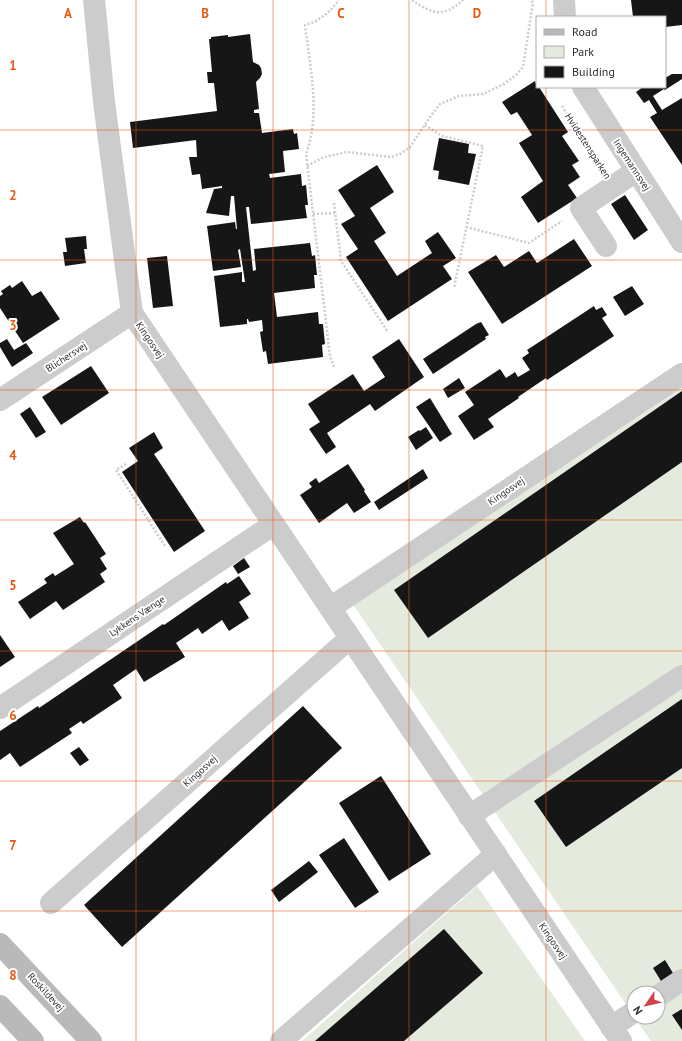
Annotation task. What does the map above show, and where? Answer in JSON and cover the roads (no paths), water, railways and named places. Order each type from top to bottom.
[{"type":"main road","name":"Roskildevej","points":[[0,944],[92,1041]]},
{"type":"main road","points":[[0,1006],[33,1041]]},
{"type":"street","name":"Kingosvej","points":[[94,0],[104,102],[132,313],[616,1034],[626,1022]]},
{"type":"street","points":[[564,0],[565,16]]},
{"type":"street","name":"Ingemannsvej","points":[[584,88],[682,242]]},
{"type":"street","name":"Hvidestensparken","points":[[606,246],[581,208],[636,171]]},
{"type":"street","name":"Blichersvej","points":[[0,400],[132,313]]},
{"type":"street","name":"Kingosvej","points":[[330,608],[682,374]]},
{"type":"street","name":"Lykkens Vænge","points":[[0,708],[274,524]]},
{"type":"street","name":"Kingosvej","points":[[50,903],[350,638]]},
{"type":"street","points":[[470,816],[682,676]]},
{"type":"street","points":[[281,1041],[496,854]]},
{"type":"street","points":[[666,991],[682,980]]}]
